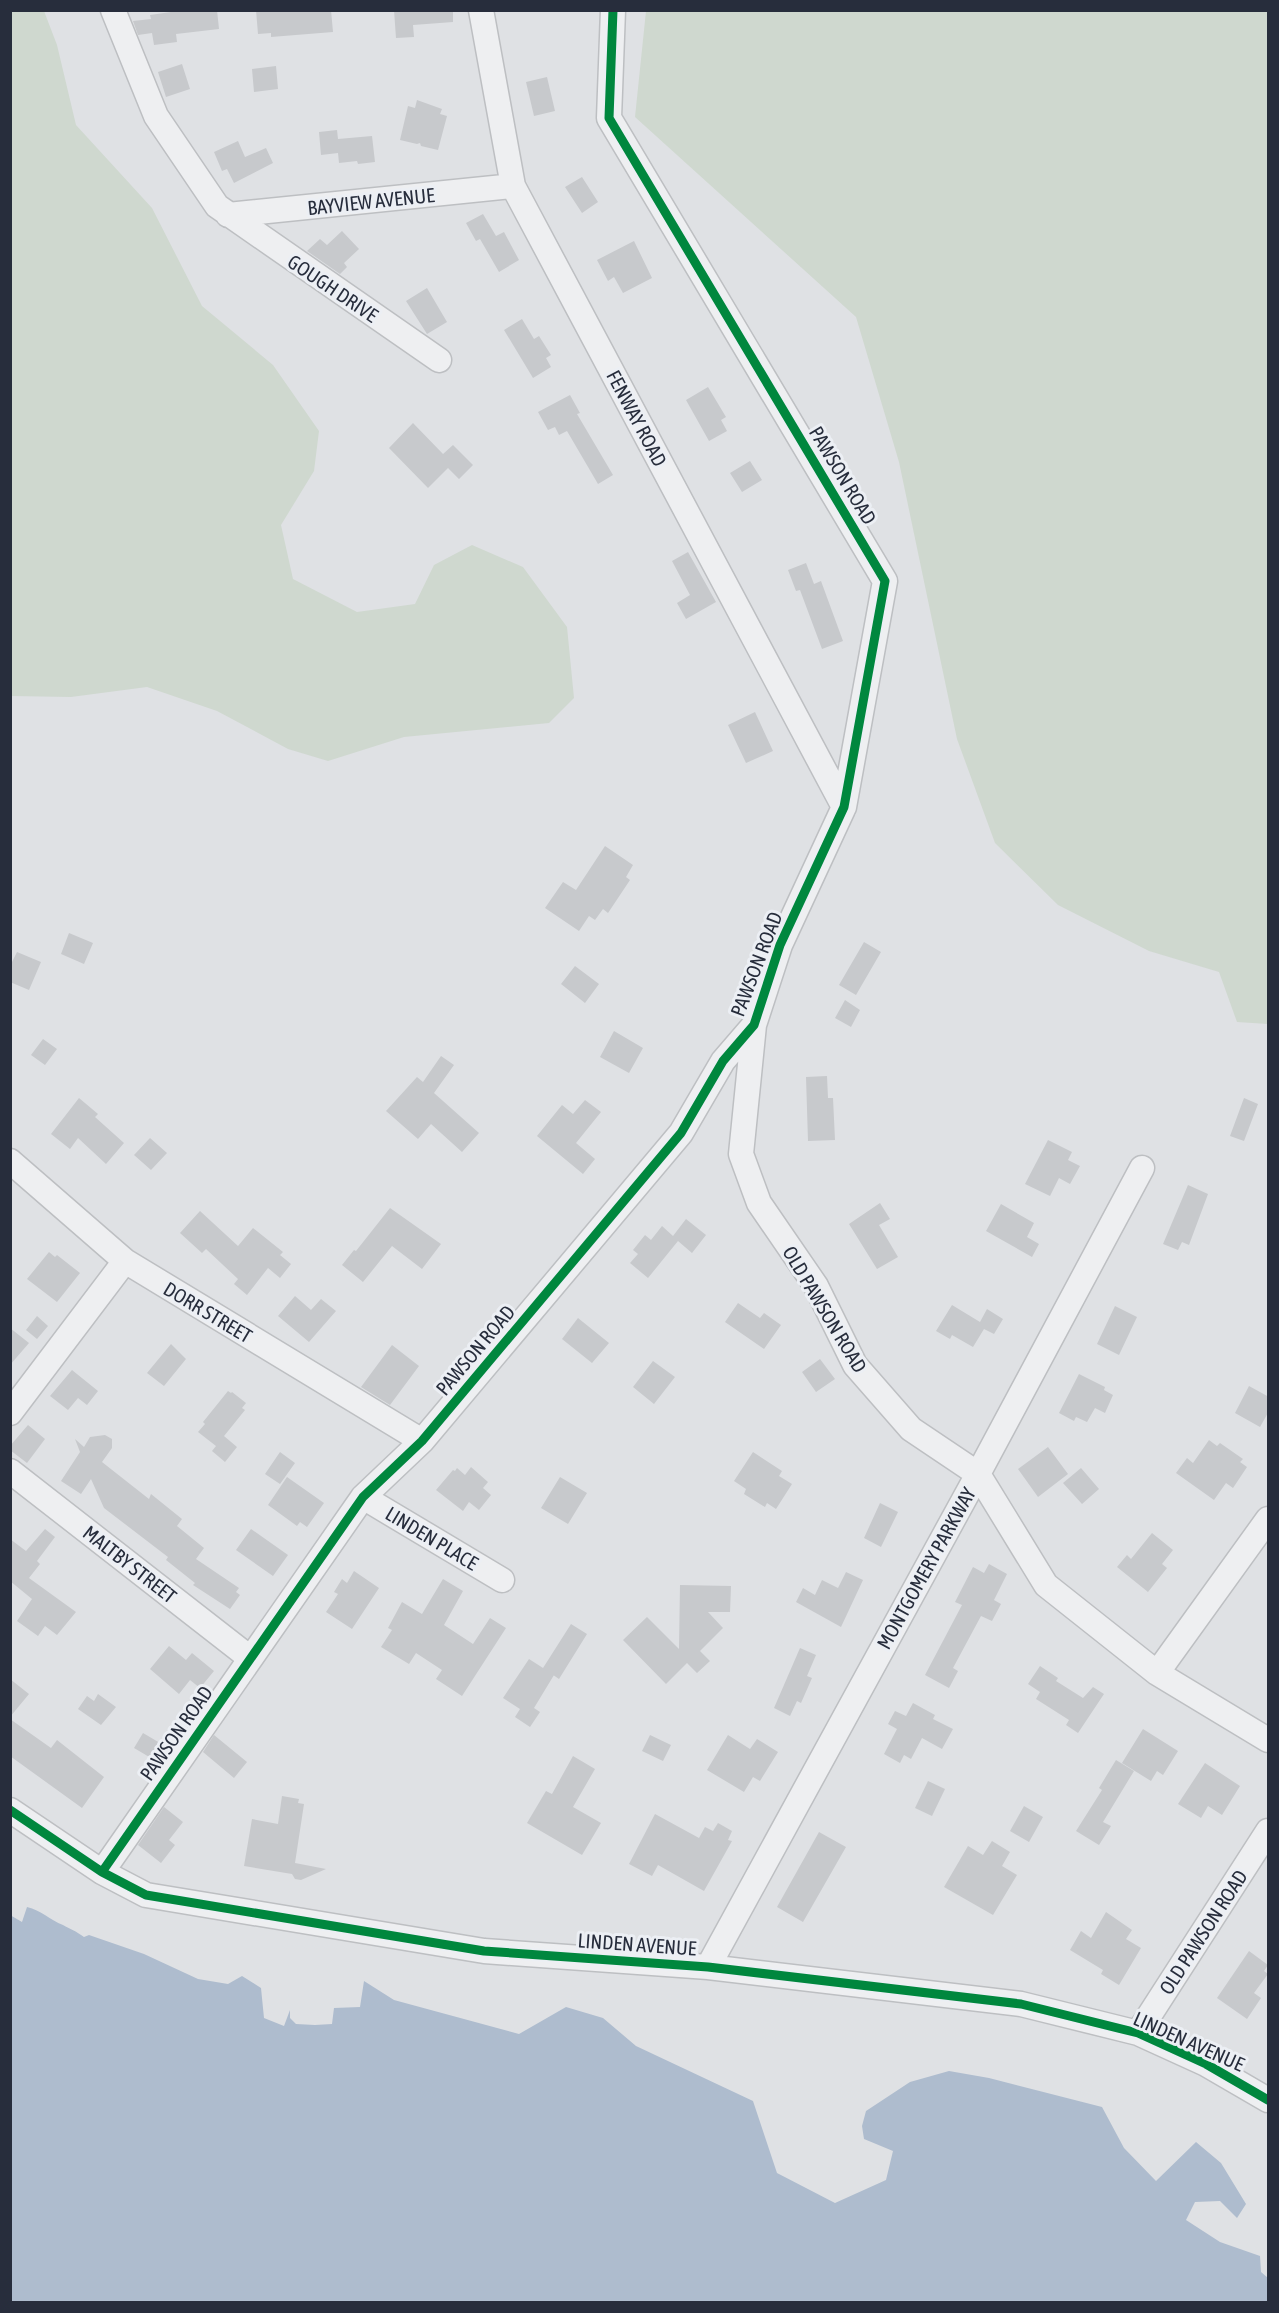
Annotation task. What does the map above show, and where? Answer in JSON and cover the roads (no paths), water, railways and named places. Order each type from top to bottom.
[{"type":"street","name":"GOUGH DRIVE","points":[[113,10],[156,116],[217,206],[439,360]]},
{"type":"street","name":"FENWAY ROAD","points":[[481,10],[513,186],[844,807]]},
{"type":"street","name":"PAWSON ROAD","points":[[102,1872],[363,1497],[422,1441],[681,1132],[723,1061],[754,1025],[780,945],[844,807],[885,581],[609,118],[613,10]]},
{"type":"street","name":"BAYVIEW AVENUE","points":[[228,215],[513,186]]},
{"type":"street","name":"OLD PAWSON ROAD","points":[[754,1025],[741,1154],[759,1203],[816,1286],[855,1365],[911,1429],[978,1474],[1046,1585],[1157,1673],[1269,1740]]},
{"type":"street","name":"DORR STREET","points":[[10,1161],[125,1261],[422,1441]]},
{"type":"street","name":"MONTGOMERY PARKWAY","points":[[708,1967],[978,1474],[1142,1168]]},
{"type":"street","points":[[10,1413],[125,1261]]},
{"type":"street","name":"MALTBY STREET","points":[[10,1471],[250,1658]]},
{"type":"street","name":"LINDEN PLACE","points":[[363,1497],[502,1580]]},
{"type":"street","points":[[1157,1673],[1269,1519]]},
{"type":"street","name":"LINDEN AVENUE","points":[[10,1810],[102,1872],[146,1895],[484,1951],[708,1967],[1021,2004],[1138,2033],[1206,2064],[1269,2100]]},
{"type":"street","name":"OLD PAWSON ROAD","points":[[1138,2033],[1269,1831]]},
{"type":"water","points":[[27,1907],[84,1937],[89,1935],[144,1954],[198,1979],[228,1984],[242,1976],[261,1988],[264,2018],[284,2026],[290,2010],[290,2018],[296,2024],[332,2024],[334,2008],[360,2007],[364,1981],[394,2000],[519,2034],[566,2007],[603,2018],[636,2046],[753,2101],[777,2173],[835,2203],[886,2180],[893,2151],[864,2139],[862,2126],[866,2111],[910,2082],[949,2071],[989,2078],[1102,2107],[1124,2148],[1156,2181],[1196,2142],[1221,2163],[1246,2204],[1237,2218],[1220,2201],[1195,2202],[1186,2220],[1220,2242],[1260,2256],[1261,2272],[1268,2278],[1268,2302],[11,2302],[10,1915],[22,1922]]}]
